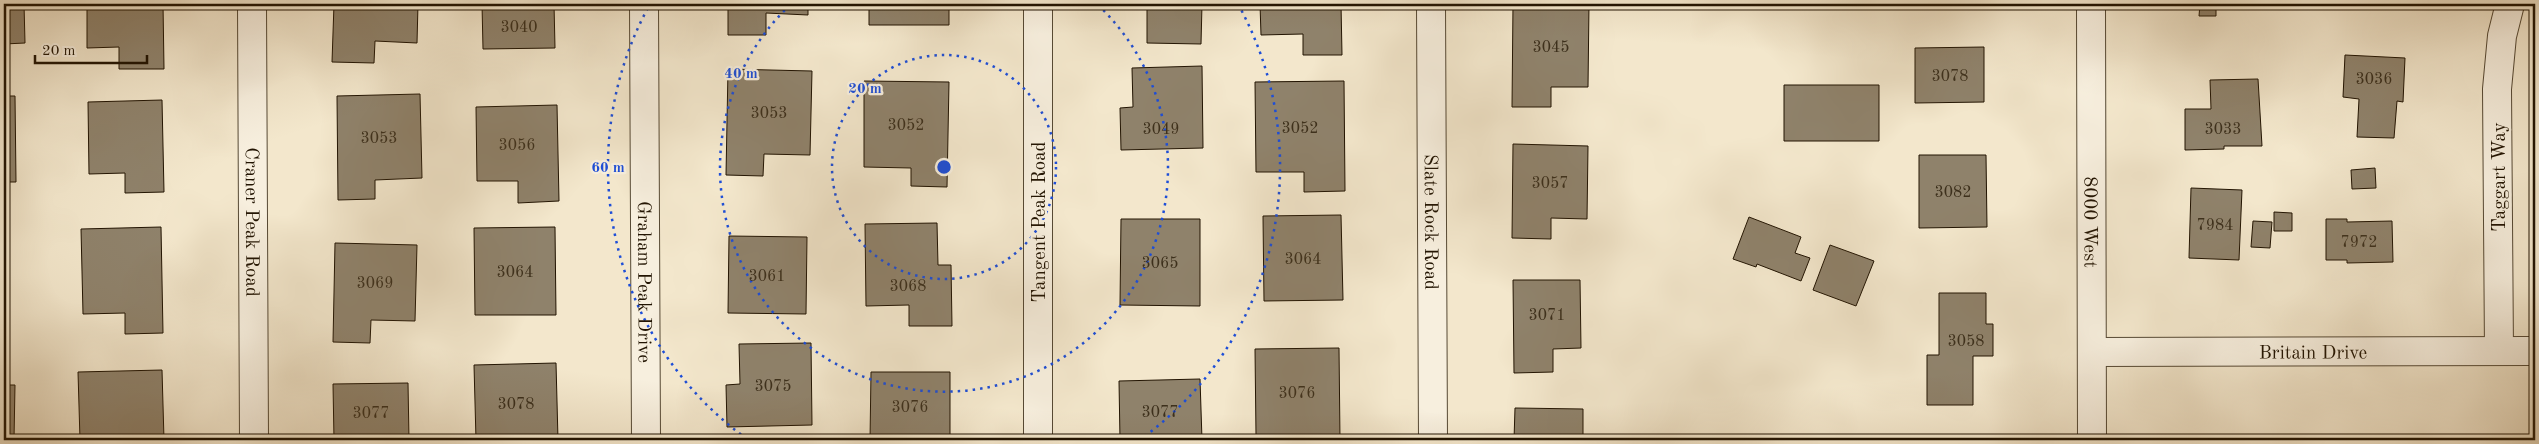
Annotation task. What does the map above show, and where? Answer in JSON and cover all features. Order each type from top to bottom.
[{"type":"street","name":"Craner Peak Road","points":[[252,4],[254,440]]},
{"type":"street","name":"Graham Peak Drive","points":[[644,4],[646,440]]},
{"type":"street","name":"Tangent Peak Road","points":[[1038,4],[1038,440]]},
{"type":"street","name":"Slate Rock Road","points":[[1431,4],[1433,440]]},
{"type":"street","name":"8000 West","points":[[2091,4],[2092,440]]},
{"type":"street","name":"Taggart Way","points":[[2499,351],[2497,89],[2502,36],[2510,4]]},
{"type":"street","name":"Britain Drive","points":[[2092,352],[2535,351]]},
{"type":"building","points":[[4,4],[24,4],[25,43],[4,44]]},
{"type":"building","points":[[87,4],[163,4],[164,69],[119,69],[119,47],[87,48]]},
{"type":"building","points":[[334,4],[418,4],[417,43],[375,41],[374,63],[332,62]]},
{"type":"building","points":[[482,4],[554,4],[555,48],[483,49]]},
{"type":"building","points":[[728,4],[808,4],[808,15],[766,13],[766,35],[728,35]]},
{"type":"building","points":[[869,4],[949,4],[949,25],[869,25]]},
{"type":"building","points":[[1147,4],[1202,4],[1201,44],[1147,43]]},
{"type":"building","points":[[1260,4],[1341,4],[1342,55],[1303,55],[1303,34],[1261,35]]},
{"type":"building","points":[[1513,4],[1589,4],[1588,87],[1551,87],[1551,107],[1512,107]]},
{"type":"building","points":[[2200,4],[2216,4],[2216,16],[2199,16]]},
{"type":"building","points":[[1984,47],[1984,102],[1915,103],[1915,48]]},
{"type":"building","points":[[2345,55],[2405,58],[2403,102],[2397,101],[2394,138],[2357,137],[2359,99],[2343,97]]},
{"type":"building","points":[[1202,66],[1203,148],[1121,150],[1120,108],[1133,107],[1132,68]]},
{"type":"building","points":[[728,69],[812,71],[810,155],[764,154],[763,176],[726,175]]},
{"type":"building","points":[[2258,79],[2262,146],[2224,146],[2224,149],[2185,150],[2185,109],[2211,109],[2210,80]]},
{"type":"building","points":[[864,81],[949,82],[947,187],[911,186],[911,168],[864,167]]},
{"type":"building","points":[[1344,81],[1345,191],[1304,192],[1304,172],[1256,172],[1255,82]]},
{"type":"building","points":[[1784,85],[1879,85],[1879,141],[1784,141]]},
{"type":"building","points":[[420,94],[422,178],[375,180],[375,199],[338,200],[337,96]]},
{"type":"building","points":[[4,96],[15,96],[16,182],[4,182]]},
{"type":"building","points":[[162,100],[164,192],[125,193],[125,173],[89,174],[88,102]]},
{"type":"building","points":[[557,105],[559,201],[518,203],[518,181],[477,181],[476,107]]},
{"type":"building","points":[[1513,144],[1588,146],[1587,219],[1551,218],[1551,239],[1512,238]]},
{"type":"building","points":[[1919,155],[1986,155],[1987,227],[1919,228]]},
{"type":"building","points":[[2375,168],[2376,188],[2352,189],[2351,170]]},
{"type":"building","points":[[2191,188],[2242,190],[2239,260],[2189,258]]},
{"type":"building","points":[[2274,212],[2292,213],[2292,231],[2274,231]]},
{"type":"building","points":[[1341,215],[1343,300],[1264,301],[1263,216]]},
{"type":"building","points":[[1749,217],[1801,237],[1795,253],[1810,258],[1801,281],[1757,264],[1756,267],[1733,259]]},
{"type":"building","points":[[1121,219],[1200,219],[1200,306],[1120,305]]},
{"type":"building","points":[[2326,219],[2347,219],[2347,222],[2392,221],[2393,262],[2347,263],[2347,260],[2326,260]]},
{"type":"building","points":[[2253,221],[2272,222],[2270,248],[2251,247]]},
{"type":"building","points":[[937,223],[938,265],[951,265],[952,326],[909,326],[909,305],[866,306],[865,224]]},
{"type":"building","points":[[161,227],[163,333],[125,334],[125,313],[83,314],[81,229]]},
{"type":"building","points":[[555,227],[556,315],[475,315],[474,228]]},
{"type":"building","points":[[729,236],[807,237],[806,314],[728,313]]},
{"type":"building","points":[[335,243],[417,245],[415,321],[371,320],[370,343],[333,342]]},
{"type":"building","points":[[1830,245],[1874,261],[1856,306],[1813,290]]},
{"type":"building","points":[[1513,280],[1580,280],[1581,348],[1553,349],[1553,372],[1514,373]]},
{"type":"building","points":[[1939,293],[1986,293],[1986,324],[1993,324],[1993,356],[1973,356],[1973,405],[1927,405],[1927,355],[1939,355]]},
{"type":"building","points":[[811,343],[812,425],[727,427],[726,385],[740,384],[739,344]]},
{"type":"building","points":[[1339,348],[1340,440],[1302,440],[1302,435],[1256,435],[1255,349]]},
{"type":"building","points":[[556,363],[558,440],[476,440],[474,365]]},
{"type":"building","points":[[162,370],[164,440],[80,440],[78,372]]},
{"type":"building","points":[[871,372],[950,372],[950,440],[870,440]]},
{"type":"building","points":[[1200,379],[1202,440],[1120,440],[1119,381]]},
{"type":"building","points":[[408,383],[409,440],[334,440],[333,384]]},
{"type":"building","points":[[4,385],[15,385],[14,440],[4,440]]},
{"type":"building","points":[[1515,408],[1583,409],[1583,440],[1514,440]]}]
